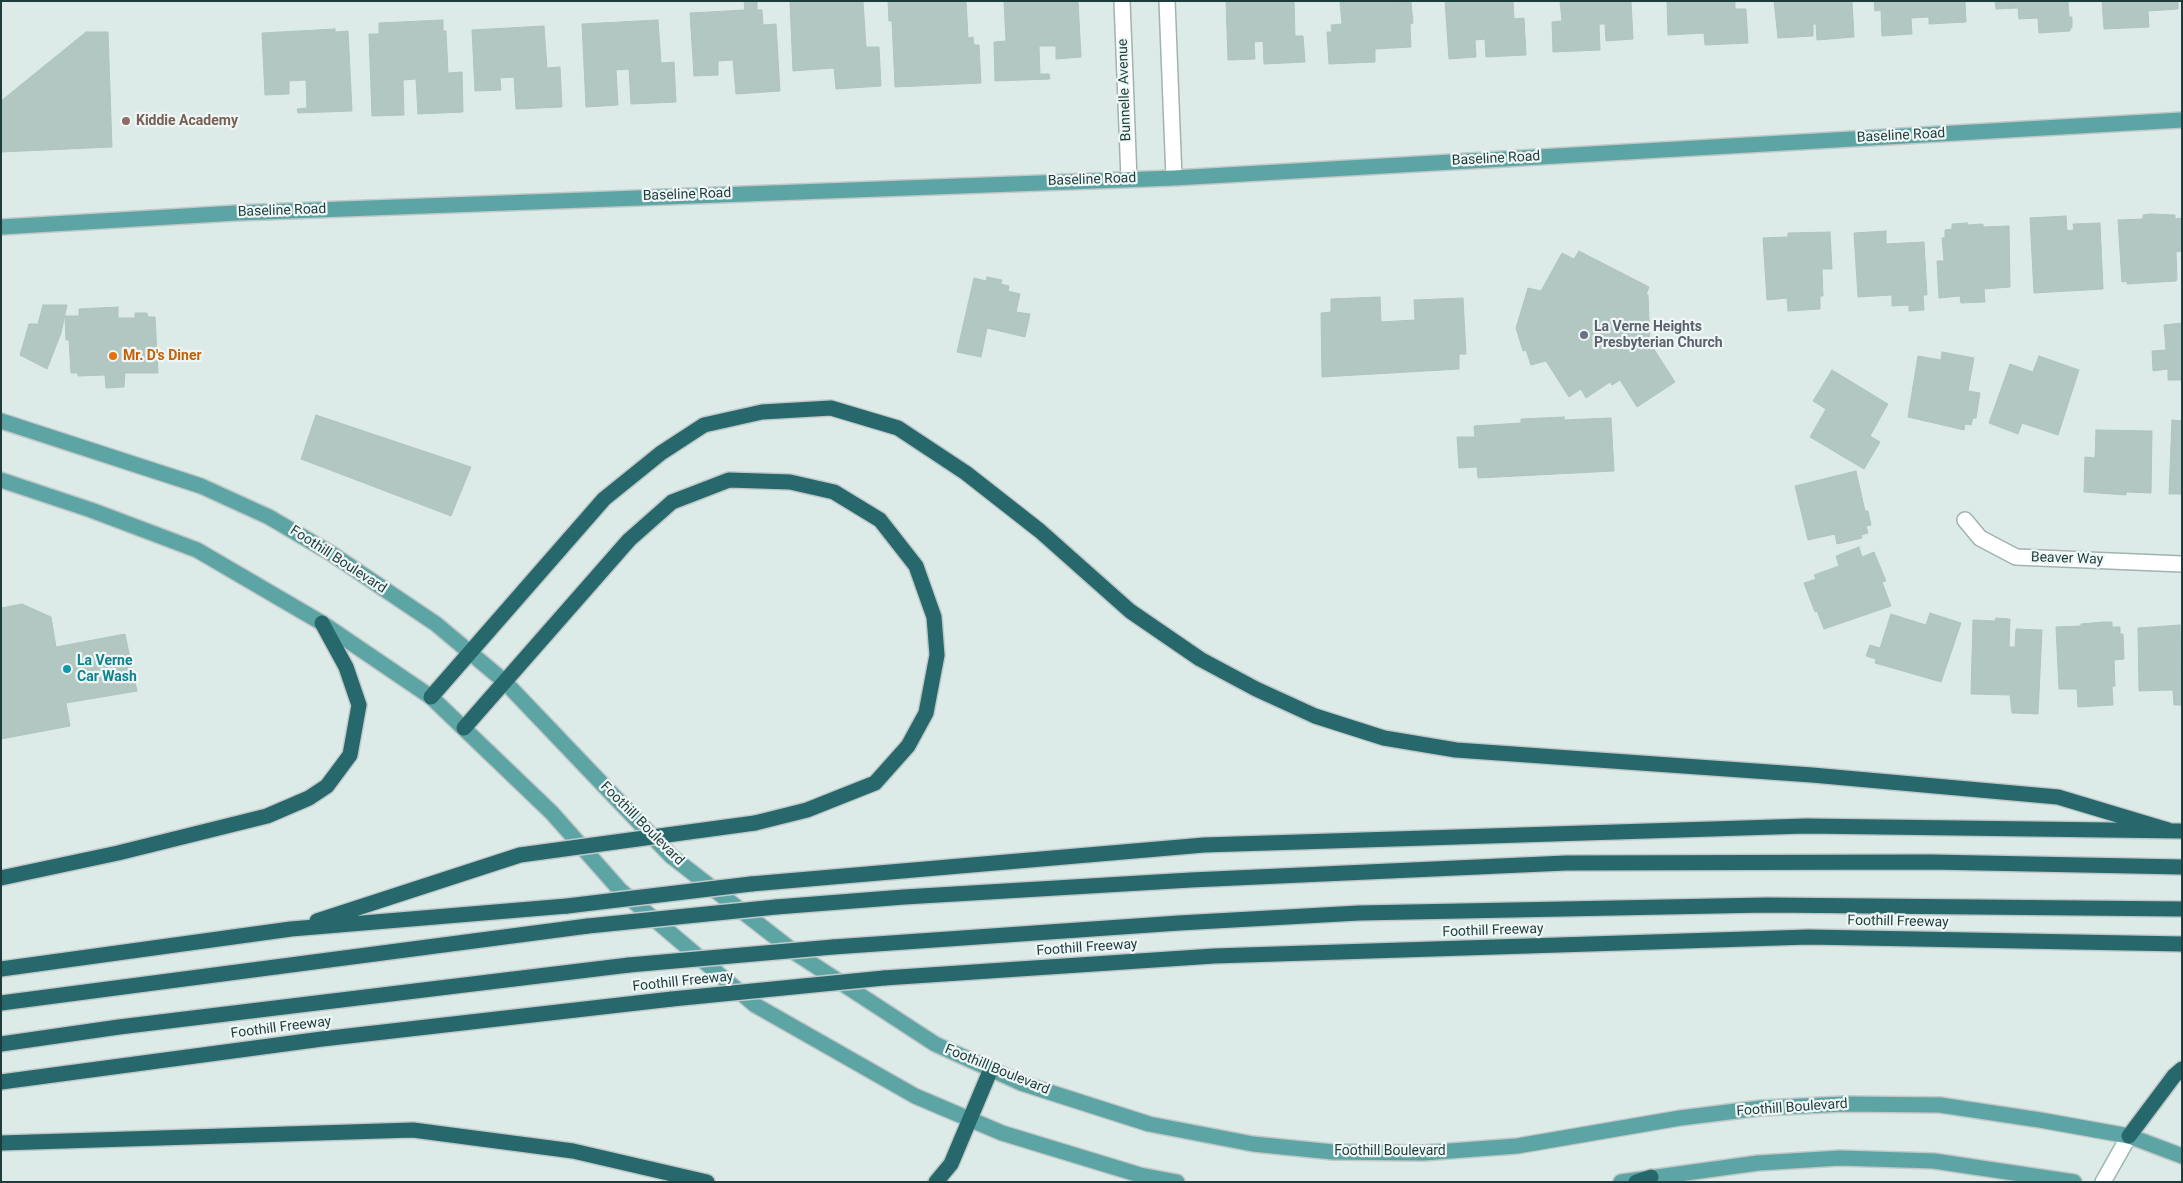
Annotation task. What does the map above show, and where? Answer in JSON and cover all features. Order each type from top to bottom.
[{"type":"highway","points":[[432,697],[604,499],[660,453],[704,425],[762,412],[831,408],[898,428],[966,473],[1040,531],[1130,611],[1200,659],[1256,689],[1315,716],[1384,738],[1456,750],[1812,775],[2058,797],[2175,831]]},
{"type":"highway","points":[[291,929],[520,855],[755,823],[807,810],[875,783],[908,746],[926,713],[936,655],[934,617],[916,566],[880,520],[834,492],[790,482],[729,480],[672,502],[629,540],[464,728]]},
{"type":"highway","points":[[1,878],[118,853],[266,816],[309,798],[327,786],[350,755],[359,704],[346,667],[322,624]]},
{"type":"highway","points":[[1,969],[291,929],[567,906],[751,884],[1204,845],[1806,826],[2175,831]]},
{"type":"highway","points":[[1,1002],[588,926],[904,896],[1190,880],[1566,863],[1931,862],[2182,868]]},
{"type":"highway","points":[[1,1044],[129,1026],[629,965],[833,947],[1179,923],[1368,913],[1767,905],[2182,909]]},
{"type":"highway","name":"Foothill Freeway","points":[[1,1082],[322,1039],[672,999],[884,978],[1214,956],[1809,937],[2182,944]]},
{"type":"highway","points":[[936,1182],[951,1164],[991,1069]]},
{"type":"highway","points":[[2129,1136],[2174,1076],[2182,1069]]},
{"type":"highway","points":[[1,1143],[413,1130],[573,1151],[707,1182]]},
{"type":"highway","points":[[1636,1182],[1651,1177]]},
{"type":"main road","name":"Baseline Road","points":[[1,227],[236,212],[1174,178],[2182,120]]},
{"type":"main road","name":"Foothill Boulevard","points":[[1,422],[196,484],[269,517],[340,559],[436,624],[504,681],[671,856],[797,954],[935,1044],[1021,1083],[1149,1124],[1253,1144],[1333,1152],[1423,1153],[1507,1146],[1680,1118],[1761,1108],[1844,1104],[1940,1106],[2040,1120],[2129,1136],[2182,1156]]},
{"type":"main road","points":[[1,480],[91,510],[197,550],[322,624],[432,697],[552,813],[620,890],[755,1005],[915,1096],[971,1120],[1002,1133],[1131,1173],[1177,1182]]},
{"type":"main road","points":[[1621,1182],[1758,1163],[1840,1158],[1934,1161],[2074,1182]]},
{"type":"street","name":"Bunnelle Avenue","points":[[1122,1],[1129,179]]},
{"type":"street","points":[[1167,1],[1174,178]]},
{"type":"street","name":"Beaver Way","points":[[1965,520],[1980,538],[2016,557],[2182,564]]},
{"type":"street","points":[[2103,1182],[2129,1136]]},
{"type":"building","points":[[744,1],[757,1],[757,10],[762,10],[763,25],[776,24],[780,91],[736,94],[733,60],[718,61],[718,75],[694,76],[690,13],[745,10]]},
{"type":"building","points":[[790,1],[863,1],[866,47],[879,47],[881,86],[836,89],[834,68],[793,71]]},
{"type":"building","points":[[888,1],[966,1],[968,38],[973,37],[974,45],[979,45],[981,83],[895,87],[892,21],[889,21]]},
{"type":"building","points":[[1004,1],[1078,1],[1081,57],[1056,59],[1056,46],[1039,46],[1040,74],[1049,74],[1050,79],[995,81],[994,42],[1006,41]]},
{"type":"building","points":[[1226,1],[1294,1],[1295,36],[1303,36],[1305,62],[1264,64],[1263,41],[1254,42],[1255,59],[1228,60]]},
{"type":"building","points":[[1445,1],[1513,1],[1514,19],[1524,18],[1526,55],[1486,57],[1485,39],[1475,40],[1476,57],[1449,59]]},
{"type":"building","points":[[1560,1],[1631,1],[1633,39],[1606,41],[1605,24],[1599,24],[1600,50],[1553,52],[1552,22],[1562,21]]},
{"type":"building","points":[[1667,1],[1735,1],[1735,9],[1746,9],[1748,43],[1705,45],[1704,33],[1668,35]]},
{"type":"building","points":[[1774,1],[1852,1],[1854,37],[1817,40],[1816,24],[1813,24],[1813,36],[1778,38]]},
{"type":"building","points":[[1874,1],[1965,1],[1966,22],[1929,24],[1929,17],[1911,18],[1912,34],[1882,36],[1881,10],[1875,11]]},
{"type":"building","points":[[1995,1],[2068,1],[2069,17],[2072,17],[2072,28],[2070,28],[2070,31],[2039,33],[2038,18],[2019,19],[2018,8],[1996,9]]},
{"type":"building","points":[[2102,1],[2178,1],[2178,9],[2148,11],[2149,27],[2104,29]]},
{"type":"building","points":[[1340,2],[1411,2],[1413,23],[1410,24],[1411,47],[1375,49],[1375,62],[1329,64],[1327,32],[1332,32],[1331,25],[1342,24]]},
{"type":"building","points":[[443,20],[443,31],[446,31],[448,73],[462,72],[463,112],[418,114],[416,79],[403,80],[404,115],[372,116],[369,34],[379,34],[379,23]]},
{"type":"building","points":[[658,20],[661,63],[674,62],[676,102],[631,104],[629,69],[616,70],[618,105],[586,107],[582,24]]},
{"type":"building","points":[[544,26],[547,68],[560,67],[562,107],[516,109],[514,77],[500,78],[501,90],[475,91],[472,30]]},
{"type":"building","points":[[335,29],[335,32],[348,31],[352,111],[298,113],[297,109],[307,108],[306,80],[289,81],[289,94],[265,95],[262,33]]},
{"type":"building","name":"Kiddie Academy","points":[[86,32],[108,32],[112,147],[1,152],[1,101]]},
{"type":"building","points":[[2143,215],[2175,215],[2175,219],[2182,218],[2182,251],[2176,252],[2177,279],[2176,281],[2127,284],[2127,281],[2122,282],[2118,220],[2143,219]]},
{"type":"building","points":[[2066,216],[2067,231],[2074,230],[2073,224],[2100,223],[2103,289],[2034,293],[2030,218]]},
{"type":"building","points":[[1967,223],[1967,225],[1983,224],[1983,227],[2009,226],[2010,287],[1984,289],[1985,302],[1961,303],[1960,296],[1939,298],[1937,261],[1944,261],[1942,238],[1945,238],[1945,230],[1952,229],[1952,224]]},
{"type":"building","points":[[1886,231],[1886,244],[1924,242],[1927,295],[1923,295],[1924,310],[1909,311],[1909,305],[1892,306],[1892,295],[1858,297],[1854,233]]},
{"type":"building","points":[[1830,232],[1832,269],[1822,269],[1823,296],[1820,296],[1820,309],[1788,311],[1787,298],[1767,300],[1763,238],[1788,237],[1788,233]]},
{"type":"building","name":"La Verne Heights Presbyterian Church","points":[[1579,251],[1649,287],[1646,295],[1648,295],[1650,343],[1675,382],[1637,407],[1620,380],[1612,385],[1610,382],[1586,398],[1581,389],[1569,397],[1546,361],[1531,365],[1526,350],[1523,351],[1516,328],[1528,288],[1541,291],[1562,253],[1574,259]]},
{"type":"building","points":[[987,277],[1002,280],[1001,284],[1009,286],[1008,291],[1020,294],[1016,312],[1030,314],[1025,337],[987,328],[981,357],[957,352],[974,278],[986,281]]},
{"type":"building","points":[[1380,297],[1381,322],[1415,320],[1414,300],[1463,298],[1466,354],[1459,354],[1459,369],[1322,377],[1321,313],[1331,312],[1331,299]]},
{"type":"building","points":[[43,305],[67,305],[61,333],[47,369],[20,355],[29,324],[38,324]]},
{"type":"building","name":"Mr. D's Diner","points":[[118,307],[118,318],[135,318],[135,313],[147,313],[148,317],[155,317],[158,373],[125,373],[124,387],[106,388],[105,375],[78,376],[78,373],[71,373],[69,340],[66,340],[65,316],[79,316],[79,309]]},
{"type":"building","points":[[2182,323],[2182,380],[2168,380],[2168,369],[2153,371],[2152,351],[2166,350],[2164,325]]},
{"type":"building","points":[[1942,352],[1974,358],[1968,391],[1980,393],[1976,418],[1973,418],[1971,425],[1965,424],[1964,430],[1908,417],[1918,356],[1941,360]]},
{"type":"building","points":[[2039,356],[2079,370],[2058,435],[2022,423],[2018,434],[1989,423],[2010,364],[2033,372]]},
{"type":"building","points":[[1832,370],[1888,404],[1870,436],[1880,442],[1864,469],[1810,437],[1826,409],[1813,401]]},
{"type":"building","points":[[316,415],[471,467],[451,516],[301,459]]},
{"type":"building","points":[[1564,417],[1564,420],[1611,418],[1614,471],[1478,478],[1477,467],[1459,468],[1457,437],[1475,437],[1474,426],[1521,423],[1521,419]]},
{"type":"building","points":[[2172,420],[2182,421],[2182,494],[2169,494]]},
{"type":"building","points":[[2096,430],[2152,431],[2151,493],[2126,492],[2126,495],[2084,492],[2085,457],[2095,458]]},
{"type":"building","points":[[1856,471],[1865,511],[1868,511],[1871,525],[1866,526],[1868,533],[1861,535],[1862,538],[1837,544],[1835,534],[1808,540],[1795,486]]},
{"type":"building","points":[[1859,547],[1862,557],[1874,552],[1886,581],[1882,582],[1891,606],[1824,629],[1804,583],[1816,579],[1814,575],[1839,566],[1836,556]]},
{"type":"building","name":"La Verne Car Wash","points":[[22,604],[51,617],[56,647],[125,634],[137,691],[66,703],[70,726],[1,739],[1,608]]},
{"type":"building","points":[[1930,613],[1961,623],[1941,682],[1875,663],[1876,659],[1866,656],[1870,645],[1880,648],[1891,614],[1926,625]]},
{"type":"building","points":[[1996,618],[2010,619],[2009,647],[2015,647],[2016,629],[2042,630],[2038,714],[2012,713],[2010,695],[1971,694],[1973,620],[1995,621]]},
{"type":"building","points":[[2112,622],[2112,627],[2120,627],[2120,634],[2123,634],[2124,659],[2114,660],[2115,686],[2112,686],[2113,705],[2078,707],[2077,689],[2059,689],[2056,627],[2081,626],[2081,624]]},
{"type":"building","points":[[2180,625],[2182,705],[2174,705],[2173,690],[2139,691],[2138,628]]},
{"type":"place","name":"Kiddie Academy","points":[[126,121]]},
{"type":"place","name":"La Verne Heights Presbyterian Church","points":[[1584,335]]},
{"type":"place","name":"Mr. D's Diner","points":[[113,356]]},
{"type":"place","name":"La Verne Car Wash","points":[[67,669]]}]
